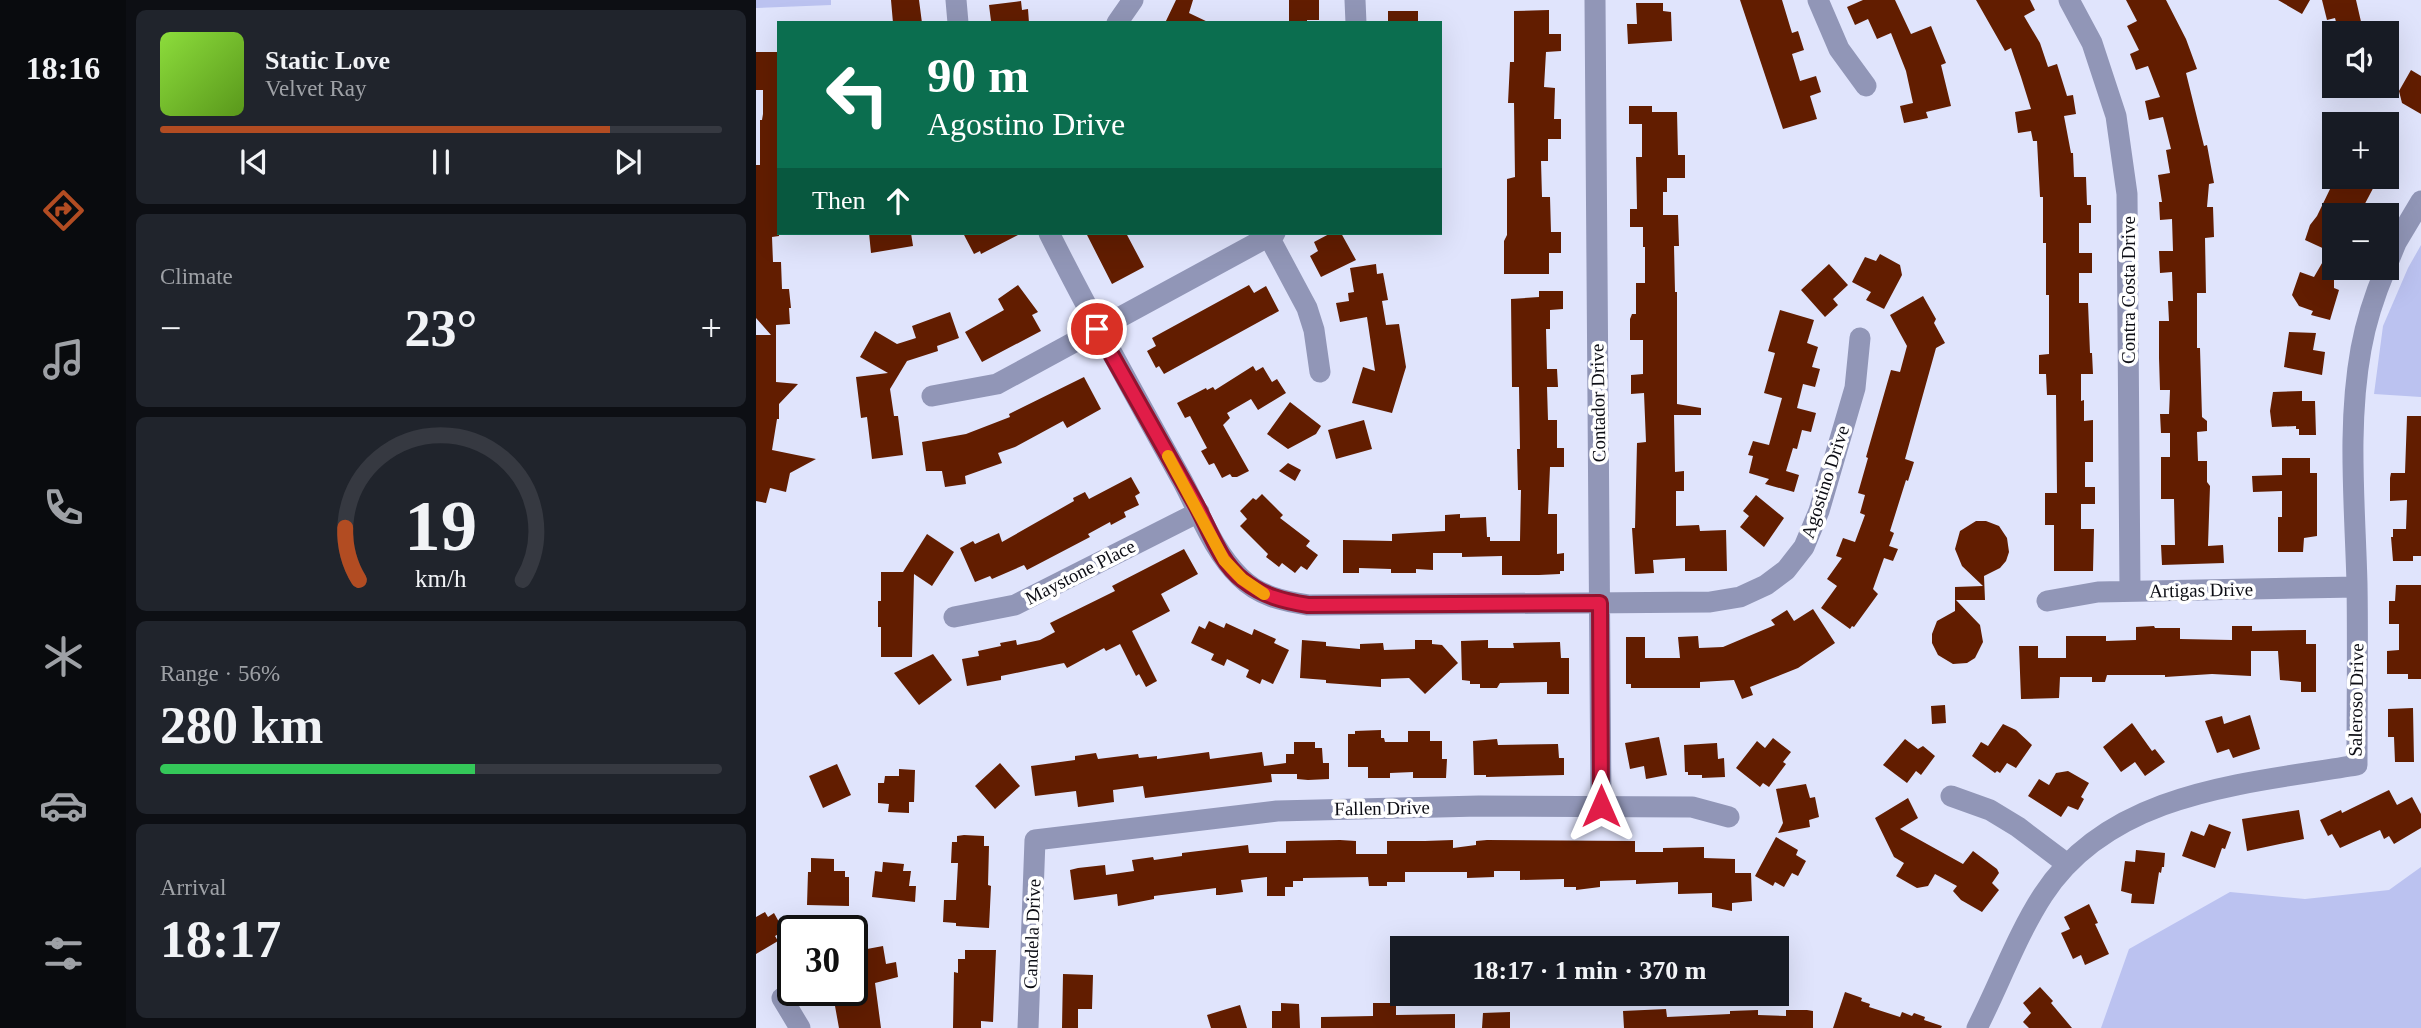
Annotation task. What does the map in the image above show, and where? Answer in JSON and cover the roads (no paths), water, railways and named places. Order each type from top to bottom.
[{"type":"street","points":[[956,0],[958,21]]},
{"type":"street","points":[[1118,21],[1133,0]]},
{"type":"street","points":[[1355,0],[1356,21]]},
{"type":"street","name":"Contador Drive","points":[[1595,0],[1601,806]]},
{"type":"street","points":[[1818,0],[1839,49],[1866,86]]},
{"type":"street","name":"Contra Costa Drive","points":[[2069,0],[2092,43],[2116,116],[2127,194],[2130,591]]},
{"type":"street","name":"Saleroso Drive","points":[[2399,238],[2421,201]]},
{"type":"street","name":"Agostino Drive","points":[[1050,235],[1097,329],[1224,560],[1242,579],[1261,593],[1282,601],[1308,605],[1710,602],[1740,597],[1766,585],[1786,570],[1804,547],[1819,511],[1855,388],[1860,338]]},
{"type":"street","points":[[932,397],[997,384],[1272,235],[1307,309],[1314,330],[1320,372]]},
{"type":"street","name":"Saleroso Drive","points":[[1977,1028],[2043,895],[2067,864],[2096,841],[2130,818],[2170,801],[2214,790],[2357,765],[2355,408],[2361,350],[2372,303],[2381,280]]},
{"type":"street","name":"Maystone Place","points":[[954,617],[1015,605],[1199,512]]},
{"type":"street","name":"Artigas Drive","points":[[2047,601],[2098,592],[2357,587]]},
{"type":"street","points":[[1951,796],[1990,810],[2018,827],[2067,864]]},
{"type":"street","name":"Fallen Drive","points":[[1035,840],[1277,811],[1479,806],[1692,807],[1729,817]]},
{"type":"street","name":"Candela Drive","points":[[1028,1028],[1035,840]]},
{"type":"street","points":[[787,1006],[800,1028]]}]
